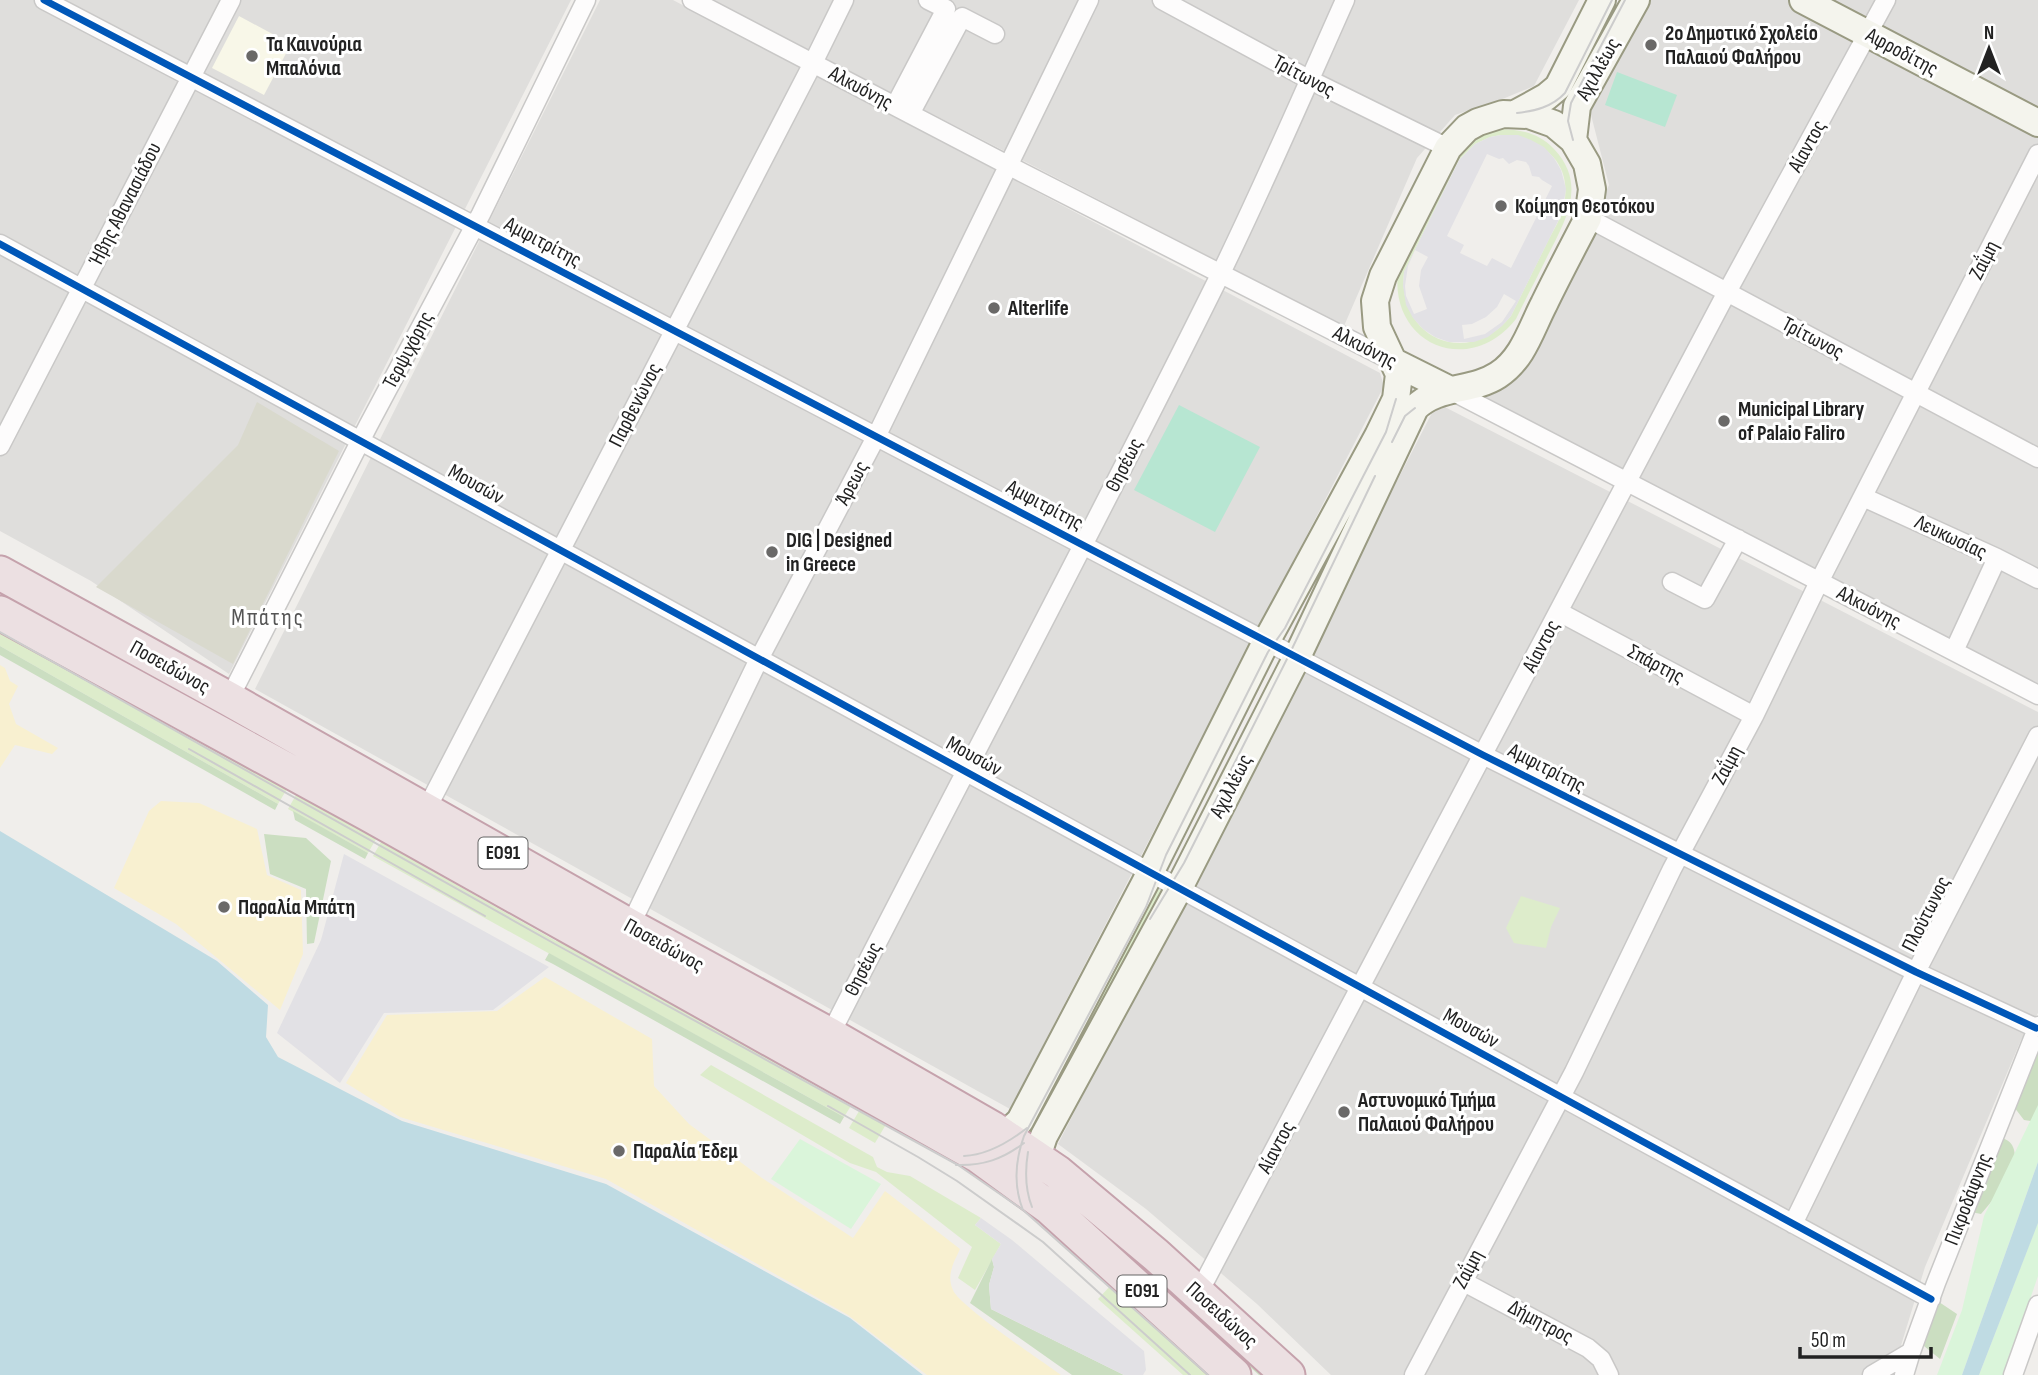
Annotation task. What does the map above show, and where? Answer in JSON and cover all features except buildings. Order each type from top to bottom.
[{"type":"highway","name":"Ποσειδώνος","points":[[0,573],[229,699],[629,926],[830,1035],[1004,1136],[1037,1157],[1156,1255],[1288,1375]]},
{"type":"highway","name":"Ποσειδώνος","points":[[0,613],[368,814],[977,1155],[1050,1208],[1234,1375]]},
{"type":"main road","name":"Αχιλλέως","points":[[1517,113],[1558,87],[1602,0]]},
{"type":"main road","name":"Αχιλλέως","points":[[1573,140],[1577,106],[1636,0]]},
{"type":"main road","name":"Αφροδίτης","points":[[1803,0],[2038,123]]},
{"type":"main road","points":[[1517,113],[1554,124],[1573,140],[1591,176],[1592,196],[1588,218],[1518,356],[1500,374],[1477,386],[1450,390],[1405,403],[1394,362],[1386,351],[1377,327],[1375,314],[1378,288],[1448,148],[1459,135],[1478,122],[1503,114],[1517,113]]},
{"type":"main road","name":"Αλκυόνης","points":[[1394,362],[1450,390]]},
{"type":"main road","name":"Αχιλλέως","points":[[1004,1136],[1020,1121],[1266,642],[1378,436],[1405,403]]},
{"type":"main road","name":"Αχιλλέως","points":[[1037,1157],[1044,1136],[1179,888],[1297,657],[1405,403]]},
{"type":"street","name":"Αμφιτρίτης","points":[[44,0],[1483,755],[1916,972],[2037,1027]]},
{"type":"street","name":"Ήβης Αθανασιάδου","points":[[0,446],[231,0]]},
{"type":"street","name":"Τερψιχόρης","points":[[229,699],[474,226],[586,0]]},
{"type":"street","name":"Αλκυόνης","points":[[692,0],[1394,362]]},
{"type":"street","name":"Παρθενώνος","points":[[426,810],[844,0]]},
{"type":"street","points":[[902,110],[946,9],[928,0]]},
{"type":"street","name":"Άρεως","points":[[629,926],[759,659],[876,437],[1089,0]]},
{"type":"street","name":"Τρίτωνος","points":[[1162,0],[1310,80],[1448,148]]},
{"type":"street","name":"Θησέως","points":[[830,1035],[1221,272],[1345,0]]},
{"type":"street","name":"Αίαντος","points":[[1198,1294],[1727,292],[1886,0]]},
{"type":"street","points":[[902,110],[962,17],[995,34]]},
{"type":"street","name":"Ζαΐμη","points":[[1414,1375],[1574,1072],[1681,854],[1754,716],[2038,154]]},
{"type":"street","name":"Τρίτωνος","points":[[1588,218],[2038,458]]},
{"type":"street","name":"Μουσών","points":[[0,244],[1931,1299]]},
{"type":"street","name":"Αλκυόνης","points":[[1450,390],[2038,695]]},
{"type":"street","name":"Λευκωσίας","points":[[1863,497],[2038,579]]},
{"type":"street","points":[[1672,582],[1705,599],[1738,538]]},
{"type":"street","points":[[1954,651],[1997,558]]},
{"type":"street","name":"Σπάρτης","points":[[1559,612],[1754,716]]},
{"type":"street","name":"Πλούτωνος","points":[[1793,1224],[1916,972],[2038,736]]},
{"type":"street","name":"Πικροδάφνης","points":[[1904,1375],[2037,1027]]},
{"type":"street","name":"Δήμητρος","points":[[1462,1281],[1588,1348],[1601,1359],[1609,1375]]},
{"type":"street","points":[[2013,1375],[2038,1305]]},
{"type":"street","points":[[2022,1346],[2038,1357]]},
{"type":"street","points":[[1872,1375],[1911,1352]]},
{"type":"shaded area","points":[[0,0],[571,0],[229,674],[91,581],[0,531]]},
{"type":"shaded area","points":[[600,0],[673,0],[1380,373],[1384,386],[1010,1109],[255,689]]},
{"type":"shaded area","points":[[711,0],[1579,0],[1534,86],[1455,115],[1417,158],[1344,326]]},
{"type":"shaded area","points":[[1646,0],[2038,0],[2038,685],[1475,392],[1547,324],[1609,185],[1590,111]]},
{"type":"shaded area","name":"Τα Καινούρια Μπαλόνια","points":[[239,16],[291,44],[264,95],[212,68]]},
{"type":"shaded area","points":[[1518,135],[1544,147],[1561,170],[1566,189],[1562,213],[1511,316],[1488,337],[1474,342],[1449,342],[1423,329],[1413,318],[1406,305],[1404,272],[1459,160],[1475,144],[1490,137]],"holes":[[[1487,154],[1503,158],[1509,164],[1517,160],[1526,162],[1532,176],[1539,177],[1552,186],[1511,268],[1492,258],[1487,266],[1460,253],[1464,245],[1447,236]],[[1415,250],[1428,257],[1421,270],[1419,286],[1427,309],[1414,314],[1406,296],[1408,266]],[[1504,294],[1516,301],[1502,322],[1485,334],[1464,339],[1462,325],[1472,324],[1486,317],[1497,307]]]},
{"type":"shaded area","points":[[257,402],[339,451],[233,664],[96,587],[238,445]]},
{"type":"shaded area","points":[[1437,403],[2038,712],[2038,1013],[2021,1040],[1925,1267],[1892,1375],[1331,1375],[1257,1304],[1146,1209],[1058,1144]]},
{"type":"shaded area","points":[[344,854],[549,967],[493,1010],[384,1013],[340,1083],[277,1033],[321,940]]},
{"type":"shaded area","points":[[981,1218],[1012,1240],[1144,1351],[1146,1370],[1143,1375],[1124,1375],[991,1309],[989,1285],[994,1267],[992,1259],[1001,1244],[975,1225]]},
{"type":"green space","points":[[1617,72],[1677,95],[1665,127],[1605,105]]},
{"type":"green space","points":[[1501,129],[1530,133],[1554,149],[1570,176],[1570,203],[1560,230],[1516,319],[1497,337],[1477,347],[1456,349],[1436,345],[1419,334],[1406,318],[1399,297],[1398,271],[1439,184],[1459,153],[1473,138]],"holes":[[[1490,137],[1515,137],[1540,146],[1558,164],[1565,189],[1561,214],[1511,316],[1494,332],[1475,341],[1456,343],[1439,339],[1423,329],[1412,315],[1405,295],[1404,272],[1459,160],[1475,144]]]},
{"type":"green space","points":[[1179,405],[1260,447],[1215,532],[1134,490]]},
{"type":"green space","points":[[0,628],[287,789],[278,804],[0,646]]},
{"type":"green space","points":[[0,646],[278,804],[275,810],[0,655]]},
{"type":"green space","points":[[296,795],[376,839],[368,853],[288,809]]},
{"type":"green space","points":[[293,811],[368,853],[365,859],[295,820]]},
{"type":"green space","points":[[264,834],[306,838],[331,861],[314,943],[307,944],[306,889],[270,874]]},
{"type":"green space","points":[[381,842],[556,941],[560,935],[854,1101],[844,1117],[373,856]]},
{"type":"green space","points":[[1152,887],[1163,891],[1096,1026],[1083,1019]]},
{"type":"green space","points":[[1521,896],[1560,908],[1551,927],[1546,948],[1514,943],[1506,928]]},
{"type":"green space","points":[[549,953],[844,1117],[840,1124],[545,960]]},
{"type":"green space","points":[[2038,1036],[2038,1122],[2024,1120],[2014,1107]]},
{"type":"green space","points":[[711,1065],[873,1157],[877,1167],[887,1172],[910,1176],[981,1218],[975,1225],[1001,1244],[975,1290],[958,1278],[972,1247],[876,1172],[850,1163],[700,1075]]},
{"type":"green space","points":[[2038,1105],[2038,1162],[1962,1375],[1937,1375],[1962,1310],[1984,1216]]},
{"type":"green space","points":[[862,1106],[888,1121],[875,1143],[849,1128]]},
{"type":"green space","points":[[1998,1136],[2008,1140],[2015,1153],[2011,1172],[1981,1214],[1971,1212]]},
{"type":"green space","points":[[800,1139],[881,1184],[851,1229],[771,1179]]},
{"type":"green space","points":[[1066,1203],[1092,1220],[1268,1375],[1259,1375]]},
{"type":"green space","points":[[2038,1222],[2038,1276],[2004,1375],[1979,1375]]},
{"type":"green space","points":[[992,1259],[994,1267],[989,1285],[991,1309],[1124,1375],[1072,1375],[970,1303]]},
{"type":"green space","points":[[1113,1283],[1214,1375],[1183,1375],[1098,1299]]},
{"type":"green space","points":[[1936,1300],[1957,1314],[1940,1359],[1919,1342]]},
{"type":"sand","points":[[0,665],[5,668],[10,681],[18,686],[9,704],[16,724],[58,748],[52,754],[15,745],[0,768]]},
{"type":"sand","name":"Παραλία Μπάτη","points":[[161,801],[199,803],[257,829],[267,875],[301,890],[303,954],[280,1010],[176,924],[114,888],[149,811]]},
{"type":"sand","name":"Παραλία Έδεμ","points":[[545,977],[652,1039],[654,1086],[689,1124],[762,1178],[853,1238],[885,1191],[960,1249],[950,1279],[958,1297],[969,1308],[1061,1375],[927,1375],[848,1315],[606,1179],[400,1117],[346,1083],[387,1015],[497,1011]]},
{"type":"water","points":[[0,831],[217,961],[268,1005],[266,1037],[278,1057],[402,1121],[606,1184],[850,1318],[923,1375],[0,1375]]},
{"type":"water","points":[[2038,1162],[2038,1223],[1979,1375],[1962,1375]]},
{"type":"tram line","points":[[1517,113],[1543,108],[1565,93],[1612,0]]},
{"type":"tram line","points":[[1573,140],[1568,121],[1571,103],[1625,0]]},
{"type":"tram line","points":[[1023,1210],[1016,1173],[1024,1136],[1146,907],[1166,855],[1268,652],[1285,628],[1386,432],[1396,399]]},
{"type":"tram line","points":[[1392,442],[1405,416],[1415,408]]},
{"type":"tram line","points":[[1150,919],[1184,863],[1289,655],[1375,476]]},
{"type":"tram line","points":[[0,632],[555,944],[958,1165],[1023,1210],[1208,1375]]},
{"type":"tram line","points":[[189,749],[485,916]]},
{"type":"tram line","points":[[828,1106],[957,1181],[1043,1242],[1190,1375]]},
{"type":"tram line","points":[[964,1156],[997,1147],[1027,1128]]},
{"type":"tram line","points":[[956,1165],[992,1160],[1024,1143]]},
{"type":"tram line","points":[[1028,1152],[1026,1179],[1032,1207]]},
{"type":"cycle path","points":[[44,0],[1483,755],[1916,972],[2036,1028]]},
{"type":"cycle path","points":[[0,244],[1931,1299]]},
{"type":"place","name":"2ο Δημοτικό Σχολείο Παλαιού Φαλήρου","points":[[1651,45]]},
{"type":"place","name":"Τα Καινούρια Μπαλόνια","points":[[252,56]]},
{"type":"place","name":"Κοίμηση Θεοτόκου","points":[[1501,206]]},
{"type":"place","name":"Alterlife","points":[[994,308]]},
{"type":"place","name":"Municipal Library of Palaio Faliro","points":[[1724,421]]},
{"type":"place","name":"DIG | Designed in Greece","points":[[772,552]]},
{"type":"place","name":"Παραλία Μπάτη","points":[[224,907]]},
{"type":"place","name":"Αστυνομικό Τμήμα Παλαιού Φαλήρου","points":[[1344,1112]]},
{"type":"place","name":"Παραλία Έδεμ","points":[[619,1151]]},
{"type":"district","name":"Μπάτης","points":[[268,618]]}]
